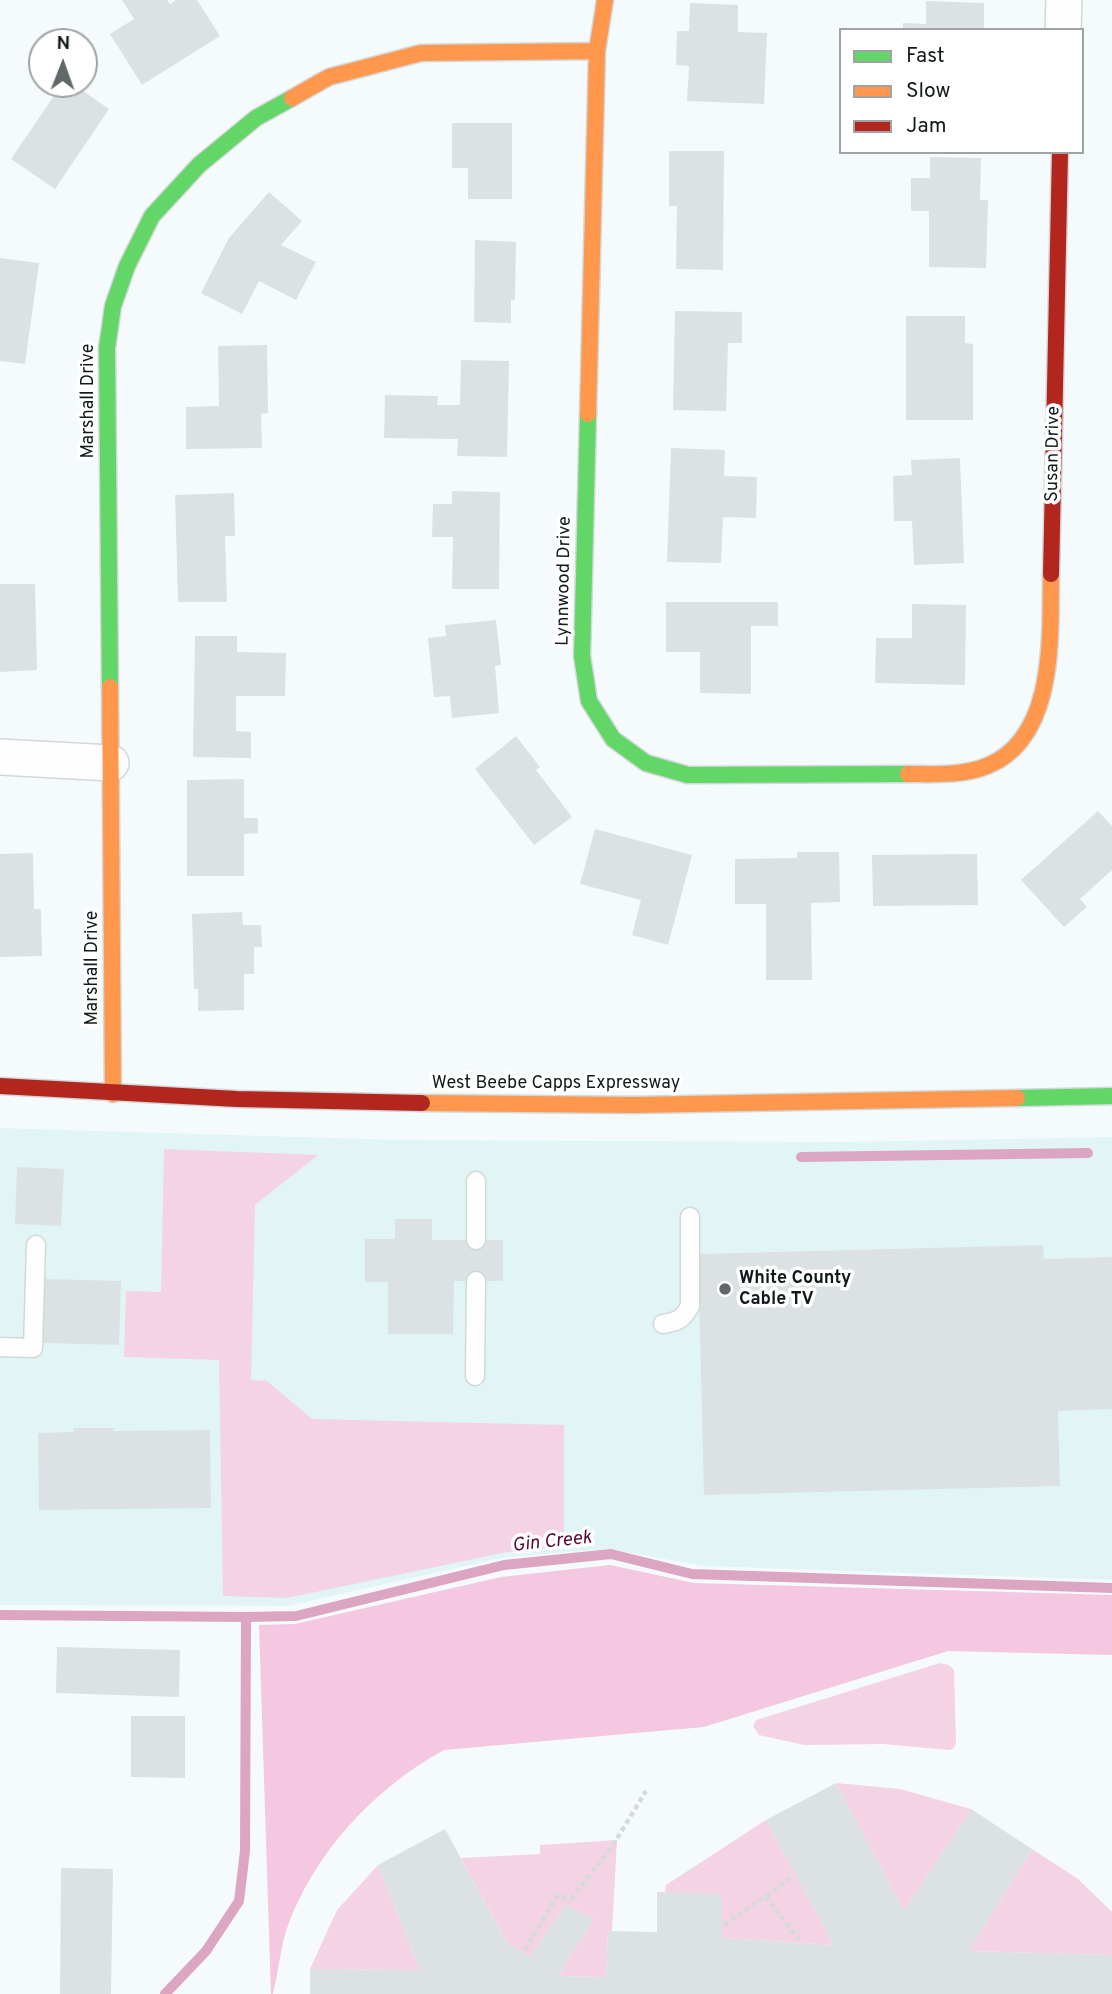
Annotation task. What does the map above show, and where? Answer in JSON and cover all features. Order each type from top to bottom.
[{"type":"street","name":"Lynnwood Drive","points":[[606,0],[597,51],[582,656],[589,701],[613,739],[646,763],[688,775],[951,774],[990,765],[1015,748]]},
{"type":"street","points":[[1063,28],[1064,0]]},
{"type":"street","name":"Marshall Drive","points":[[113,1094],[107,348],[113,306],[127,266],[152,216],[199,165],[256,118],[329,77],[421,53],[597,51]]},
{"type":"street","name":"Susan Drive","points":[[1015,748],[1038,712],[1049,665],[1060,154]]},
{"type":"street","points":[[0,757],[111,763]]},
{"type":"street","name":"West Beebe Capps Expressway","points":[[0,1086],[113,1094],[476,1104],[1112,1096]]},
{"type":"lane","points":[[476,1181],[476,1240]]},
{"type":"lane","points":[[663,1324],[685,1317],[690,1306],[690,1217]]},
{"type":"lane","points":[[0,1347],[33,1348],[36,1245]]},
{"type":"lane","points":[[475,1376],[476,1281]]},
{"type":"path","points":[[525,1950],[557,1896],[572,1898],[613,1845],[646,1791]]},
{"type":"path","points":[[724,1925],[791,1878]]},
{"type":"path","points":[[766,1896],[799,1940]]},
{"type":"shaded area","points":[[0,1128],[401,1140],[844,1142],[1112,1137],[1112,1580],[704,1566],[609,1549],[506,1557],[287,1606],[0,1605]]},
{"type":"shaded area","points":[[164,1149],[318,1155],[255,1205],[251,1380],[267,1381],[312,1419],[564,1425],[564,1546],[507,1552],[287,1598],[223,1596],[219,1360],[124,1357],[126,1291],[161,1292]]},
{"type":"shaded area","points":[[610,1565],[694,1583],[1112,1595],[1112,1655],[948,1651],[704,1727],[444,1750],[393,1784],[370,1804],[329,1850],[297,1903],[286,1931],[271,1994],[259,1625],[295,1624],[501,1577]]},
{"type":"shaded area","points":[[940,1663],[949,1665],[954,1670],[956,1742],[954,1748],[949,1750],[883,1744],[804,1745],[759,1735],[753,1726],[756,1720]]},
{"type":"shaded area","points":[[836,1783],[900,1789],[971,1809],[904,1911]]},
{"type":"shaded area","points":[[766,1820],[834,1945],[722,1938],[665,1892],[666,1885]]},
{"type":"shaded area","points":[[617,1840],[612,1931],[608,1932],[606,1977],[558,1976],[594,1919],[566,1905],[530,1957],[507,1943],[461,1858],[540,1854],[540,1845]]},
{"type":"shaded area","points":[[1032,1849],[1078,1879],[1112,1912],[1112,1955],[969,1951]]},
{"type":"shaded area","points":[[378,1865],[420,1970],[310,1969],[337,1910]]},
{"type":"building","points":[[122,0],[167,0],[170,4],[176,0],[197,0],[220,36],[142,85],[110,34],[134,19]]},
{"type":"building","points":[[926,1],[984,3],[984,28],[903,28],[903,23],[926,24]]},
{"type":"building","points":[[690,3],[738,5],[738,32],[767,33],[764,104],[687,101],[689,66],[676,65],[677,31],[689,31]]},
{"type":"building","points":[[52,98],[93,98],[109,109],[55,189],[11,159]]},
{"type":"building","points":[[452,123],[512,123],[512,199],[468,199],[468,168],[452,168]]},
{"type":"building","points":[[669,151],[724,151],[723,270],[676,269],[677,206],[669,206]]},
{"type":"building","points":[[930,157],[981,158],[980,200],[988,200],[986,268],[929,267],[929,211],[911,211],[911,178],[930,178]]},
{"type":"building","points":[[269,192],[302,221],[281,245],[316,262],[296,300],[259,281],[242,314],[201,293],[229,238]]},
{"type":"building","points":[[475,240],[516,242],[515,300],[511,300],[511,323],[474,322]]},
{"type":"building","points":[[0,258],[39,263],[25,364],[0,361]]},
{"type":"building","points":[[675,311],[742,312],[742,343],[728,343],[726,411],[673,410]]},
{"type":"building","points":[[906,316],[965,316],[965,343],[973,344],[973,420],[906,420]]},
{"type":"building","points":[[267,345],[268,413],[261,414],[262,448],[186,449],[186,407],[219,406],[218,346]]},
{"type":"building","points":[[461,360],[509,361],[507,457],[457,456],[458,439],[384,438],[385,395],[438,396],[437,405],[460,405]]},
{"type":"building","points":[[671,448],[725,450],[724,476],[757,477],[756,518],[723,517],[721,563],[667,562]]},
{"type":"building","points":[[960,458],[964,563],[914,565],[912,521],[894,521],[893,476],[912,475],[911,460]]},
{"type":"building","points":[[452,491],[500,492],[499,589],[452,589],[453,537],[432,537],[433,504],[452,504]]},
{"type":"building","points":[[234,493],[235,536],[225,536],[227,602],[178,602],[175,495]]},
{"type":"building","points":[[0,584],[35,584],[37,670],[0,672]]},
{"type":"building","points":[[666,602],[778,602],[778,626],[751,626],[751,694],[700,693],[700,652],[666,652]]},
{"type":"building","points":[[912,604],[966,605],[965,685],[875,683],[876,638],[912,638]]},
{"type":"building","points":[[496,620],[501,665],[495,666],[499,713],[452,718],[450,696],[434,697],[428,638],[446,636],[445,625]]},
{"type":"building","points":[[195,636],[237,636],[237,652],[286,653],[285,696],[236,696],[236,731],[251,732],[251,758],[193,757]]},
{"type":"building","points":[[516,736],[540,767],[536,770],[572,817],[534,845],[475,769]]},
{"type":"building","points":[[244,779],[244,818],[258,818],[258,833],[244,834],[244,876],[187,876],[187,780]]},
{"type":"building","points":[[1098,811],[1112,826],[1112,870],[1080,899],[1087,907],[1064,927],[1021,880]]},
{"type":"building","points":[[595,829],[692,855],[668,945],[632,935],[641,900],[580,884]]},
{"type":"building","points":[[797,852],[839,852],[840,902],[811,903],[812,980],[766,980],[766,904],[735,904],[735,859],[797,858]]},
{"type":"building","points":[[33,853],[34,909],[41,909],[42,956],[0,957],[0,854]]},
{"type":"building","points":[[977,854],[978,905],[873,906],[872,855]]},
{"type":"building","points":[[242,912],[243,925],[261,925],[262,947],[254,947],[254,974],[244,974],[244,1010],[198,1011],[198,989],[194,989],[192,914]]},
{"type":"building","points":[[17,1167],[64,1169],[61,1226],[15,1224]]},
{"type":"building","points":[[395,1219],[432,1219],[432,1240],[503,1240],[503,1281],[454,1281],[453,1334],[388,1334],[388,1282],[365,1282],[365,1239],[395,1239]]},
{"type":"building","points":[[1043,1245],[1044,1259],[1112,1257],[1112,1409],[1058,1411],[1060,1486],[704,1495],[698,1254]]},
{"type":"building","points":[[44,1279],[121,1281],[119,1345],[42,1343]]},
{"type":"building","points":[[73,1428],[114,1428],[113,1431],[210,1430],[211,1508],[39,1510],[38,1433],[74,1432]]},
{"type":"building","points":[[57,1647],[180,1650],[179,1697],[56,1693]]},
{"type":"building","points":[[131,1716],[185,1716],[185,1778],[131,1777]]},
{"type":"building","points":[[836,1783],[904,1911],[971,1809],[1032,1849],[969,1951],[1112,1955],[1112,1994],[310,1994],[310,1969],[420,1970],[378,1865],[445,1829],[507,1943],[530,1957],[566,1905],[594,1919],[558,1976],[606,1977],[608,1931],[657,1932],[657,1892],[722,1894],[722,1938],[834,1945],[766,1820]]},
{"type":"building","points":[[61,1868],[113,1869],[111,1994],[60,1994]]},
{"type":"waterway","points":[[801,1157],[1088,1153]]},
{"type":"waterway","name":"Gin Creek","points":[[0,1615],[296,1616],[504,1565],[611,1554],[692,1574],[1112,1588]]},
{"type":"waterway","points":[[165,1994],[206,1951],[239,1901],[245,1851],[246,1617]]},
{"type":"traffic: fast","points":[[110,687],[107,348],[113,306],[127,266],[152,216],[199,165],[256,118],[292,98]]},
{"type":"traffic: fast","points":[[588,414],[582,656],[589,701],[613,739],[646,763],[688,775],[908,774]]},
{"type":"traffic: fast","points":[[1017,1098],[1112,1096]]},
{"type":"traffic: slow","points":[[588,414],[597,51],[605,0]]},
{"type":"traffic: slow","points":[[292,98],[329,77],[421,53],[597,51]]},
{"type":"traffic: slow","points":[[908,774],[958,773],[987,766],[1010,752],[1026,733],[1038,709],[1045,682],[1049,654],[1051,574]]},
{"type":"traffic: slow","points":[[110,687],[113,1094]]},
{"type":"traffic: slow","points":[[422,1103],[634,1105],[1017,1098]]},
{"type":"traffic: jam","points":[[1051,574],[1060,154]]},
{"type":"traffic: jam","points":[[0,1086],[237,1099],[422,1103]]},
{"type":"place","name":"White County Cable TV","points":[[725,1289]]}]
